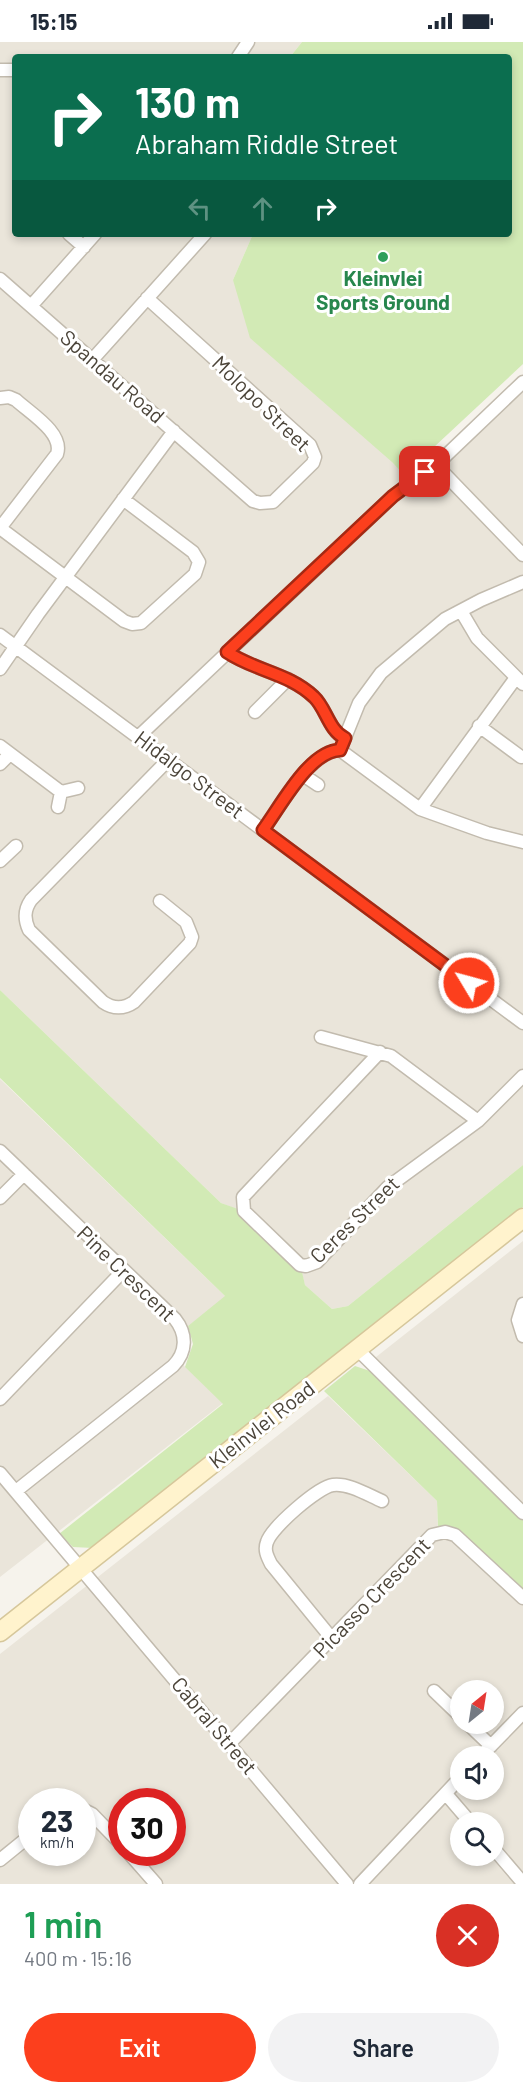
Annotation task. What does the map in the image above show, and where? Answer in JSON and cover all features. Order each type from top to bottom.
[{"type":"street","points":[[72,237],[84,247]]},
{"type":"street","points":[[31,306],[92,237]]},
{"type":"street","points":[[92,360],[201,237]]},
{"type":"street","name":"Spandau Road","points":[[0,279],[174,431],[65,577],[0,669]]},
{"type":"street","name":"Molopo Street","points":[[147,298],[310,445],[315,458],[308,468],[273,502],[260,504],[253,501],[174,431]]},
{"type":"street","points":[[138,737],[393,496],[436,465],[523,382]]},
{"type":"street","points":[[0,398],[9,397],[16,400],[53,434],[59,446],[57,454],[0,528],[124,621],[137,624],[145,621],[195,574],[198,562],[194,552],[123,500]]},
{"type":"street","points":[[436,465],[523,555]]},
{"type":"street","points":[[263,830],[320,755],[343,744],[359,703],[381,673],[434,627],[461,611],[523,582]]},
{"type":"street","points":[[420,809],[479,726],[519,681],[477,638],[461,611]]},
{"type":"street","name":"Hidalgo Street","points":[[0,635],[523,1023]]},
{"type":"street","points":[[227,652],[251,667],[288,679],[315,698],[343,744],[420,809],[487,834],[523,842]]},
{"type":"street","points":[[255,712],[288,679]]},
{"type":"street","points":[[479,726],[521,757]]},
{"type":"street","points":[[0,765],[5,750],[62,792]]},
{"type":"street","points":[[160,902],[186,922],[192,937],[190,943],[131,1004],[118,1008],[103,1002],[29,930],[25,914],[31,900],[168,760]]},
{"type":"street","points":[[303,775],[318,785]]},
{"type":"street","points":[[62,792],[78,788]]},
{"type":"street","points":[[58,807],[62,792]]},
{"type":"street","points":[[2,856],[16,846]]},
{"type":"street","points":[[321,1037],[380,1052],[397,1059],[478,1121]]},
{"type":"street","name":"Ceres Street","points":[[380,1052],[243,1197],[244,1211],[295,1262],[306,1266],[316,1262],[388,1187],[478,1121],[523,1077]]},
{"type":"street","name":"Pine Crescent","points":[[0,1151],[179,1324],[184,1342],[182,1355],[173,1366],[8,1488]]},
{"type":"street","points":[[0,1198],[24,1174]]},
{"type":"street","name":"Kleinvlei Road","points":[[0,1632],[523,1218]]},
{"type":"street","points":[[0,1399],[123,1271]]},
{"type":"street","points":[[523,1304],[518,1320],[523,1336]]},
{"type":"street","points":[[357,1349],[523,1513]]},
{"type":"street","name":"Cabral Street","points":[[0,1473],[8,1488],[81,1568],[347,1884]]},
{"type":"street","points":[[333,1640],[271,1564],[266,1552],[266,1544],[280,1523],[326,1486],[348,1487],[382,1501]]},
{"type":"street","name":"Picasso Crescent","points":[[229,1744],[333,1640],[432,1535],[450,1533],[462,1539],[523,1598]]},
{"type":"street","points":[[434,1691],[450,1706]]},
{"type":"street","points":[[478,1734],[491,1746],[523,1713]]},
{"type":"street","points":[[360,1884],[450,1789]]},
{"type":"street","points":[[446,1794],[462,1812]]},
{"type":"street","points":[[96,1818],[108,1831]]},
{"type":"street","points":[[0,1860],[18,1845]]},
{"type":"street","points":[[504,1861],[523,1883]]},
{"type":"street","points":[[140,1866],[156,1884]]},
{"type":"shaded area","points":[[0,42],[302,42],[292,54],[12,54],[12,237],[252,237],[233,280],[410,482],[523,379],[523,1165],[348,1306],[332,1309],[305,1285],[300,1266],[244,1212],[221,1203],[0,990]]},
{"type":"shaded area","points":[[0,1079],[226,1297],[183,1330],[179,1361],[223,1403],[0,1577]]},
{"type":"shaded area","points":[[523,1241],[523,1511],[371,1361]]},
{"type":"shaded area","points":[[328,1396],[437,1501],[438,1532],[446,1532],[523,1598],[523,1884],[0,1884],[0,1654]]},
{"type":"green space","name":"Kleinvlei Sports Ground","points":[[302,42],[523,42],[523,364],[404,475],[250,338],[233,280],[252,237],[512,237],[512,54],[292,54]]},
{"type":"green space","points":[[0,990],[221,1203],[238,1209],[302,1272],[305,1285],[332,1309],[348,1306],[523,1165],[523,1207],[93,1548],[73,1547],[59,1534],[223,1404],[185,1367],[193,1344],[188,1326],[225,1296],[0,1078]]},
{"type":"green space","points":[[355,1366],[370,1371],[523,1520],[523,1591],[461,1531],[452,1527],[438,1527],[437,1501],[324,1391]]},
{"type":"place","name":"Kleinvlei Sports Ground","points":[[383,257]]},
{"type":"route","points":[[425,472],[393,496],[227,652],[251,667],[279,675],[299,685],[315,698],[340,736],[345,738],[340,750],[328,751],[315,759],[263,830],[469,983]]}]
